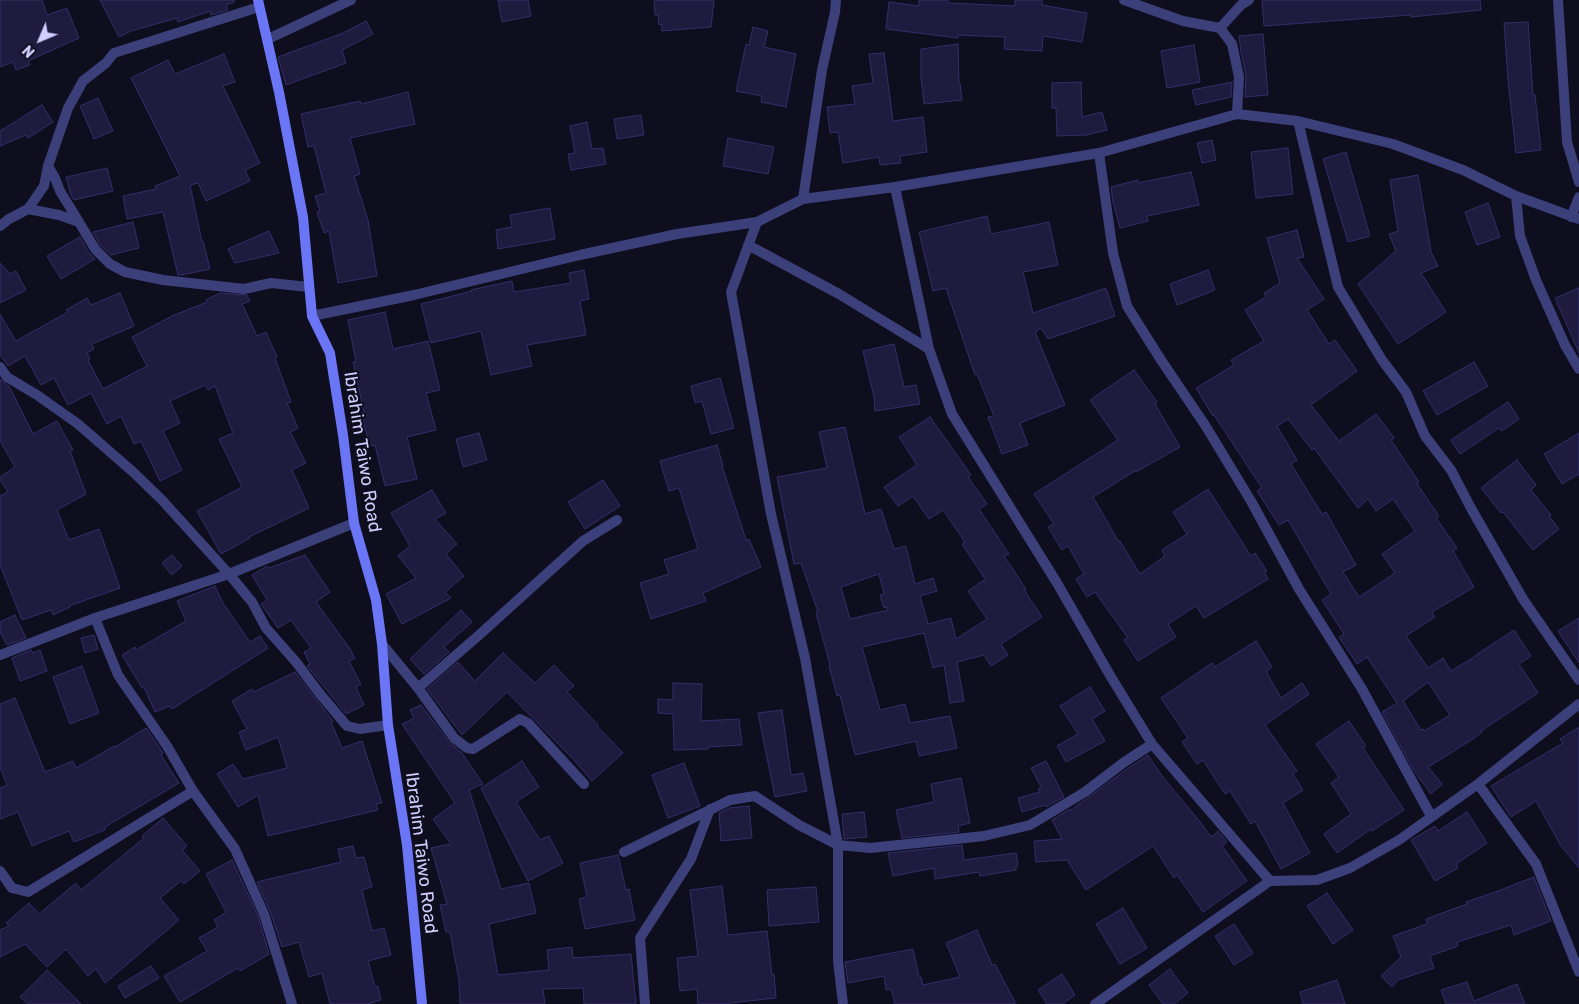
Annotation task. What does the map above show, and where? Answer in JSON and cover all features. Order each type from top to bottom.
[{"type":"main road","name":"Ibrahim Taiwo Road","points":[[259,3],[268,39],[303,217],[312,316],[330,353],[354,523],[376,600],[382,644],[388,725],[407,845],[422,1004]]},
{"type":"street","points":[[268,39],[351,0]]},
{"type":"street","points":[[802,198],[822,70],[836,0]]},
{"type":"street","points":[[1124,0],[1183,21],[1220,28],[1232,44],[1239,77],[1237,114]]},
{"type":"street","points":[[1220,28],[1241,5],[1249,0]]},
{"type":"street","points":[[1558,0],[1567,142],[1579,182]]},
{"type":"street","points":[[0,226],[9,219],[28,210],[44,186],[48,166],[68,108],[83,81],[106,63],[114,53],[259,3]]},
{"type":"street","points":[[312,316],[414,295],[677,234],[756,222],[802,198],[895,187],[1099,153],[1237,114],[1298,122],[1393,144],[1463,170],[1516,196],[1575,218],[1579,197]]},
{"type":"street","points":[[1298,122],[1338,287],[1382,360],[1406,392],[1425,436],[1451,470],[1523,599],[1579,680]]},
{"type":"street","points":[[1099,153],[1113,254],[1127,306],[1205,425],[1251,501],[1299,589],[1362,689],[1431,816]]},
{"type":"street","points":[[48,166],[60,191],[95,249],[110,264],[125,272],[163,280],[244,289],[271,283],[308,287]]},
{"type":"street","points":[[895,187],[929,349],[952,414],[1052,575],[1152,744],[1270,881]]},
{"type":"street","points":[[1516,196],[1520,236],[1536,280],[1565,345],[1579,369]]},
{"type":"street","points":[[28,210],[59,215],[79,222]]},
{"type":"street","points":[[756,222],[731,292],[771,514],[805,658],[838,845],[838,961],[843,1004]]},
{"type":"street","points":[[748,245],[839,294],[929,349]]},
{"type":"street","points":[[0,367],[7,377],[37,395],[78,424],[162,500],[252,602],[266,628],[347,726],[360,729],[388,725]]},
{"type":"street","points":[[418,688],[583,541],[617,520]]},
{"type":"street","points":[[0,655],[95,618],[229,574],[354,523]]},
{"type":"street","points":[[95,618],[118,675],[167,746],[193,791],[235,849],[264,914],[292,1004]]},
{"type":"street","points":[[382,644],[418,688],[454,738],[468,748],[473,748],[520,720],[528,723],[584,784]]},
{"type":"street","points":[[1095,1004],[1270,881],[1317,880],[1350,868],[1399,840],[1478,784],[1579,704]]},
{"type":"street","points":[[624,852],[730,800],[755,796],[799,825],[838,845],[870,848],[984,836],[1030,825],[1085,792],[1152,744]]},
{"type":"street","points":[[1478,784],[1536,864],[1579,972]]},
{"type":"street","points":[[0,871],[12,888],[28,892],[193,791]]},
{"type":"street","points":[[645,1004],[640,938],[691,859],[710,809]]},
{"type":"building","points":[[0,0],[42,0],[47,15],[67,8],[79,38],[28,61],[30,65],[16,70],[13,62],[0,67]]},
{"type":"building","points":[[100,0],[234,0],[234,2],[226,5],[228,10],[211,15],[210,11],[178,22],[177,18],[131,31],[119,37]]},
{"type":"building","points":[[498,0],[528,0],[531,16],[502,22]]},
{"type":"building","points":[[714,0],[711,27],[662,31],[662,24],[659,25],[658,15],[655,15],[654,1]]},
{"type":"building","points":[[919,0],[948,0],[948,3],[1015,6],[1015,0],[1042,0],[1042,5],[1087,13],[1082,42],[1043,36],[1042,51],[1004,49],[1005,37],[958,35],[958,38],[886,29],[889,2],[919,6]]},
{"type":"building","points":[[1262,0],[1480,0],[1481,10],[1411,17],[1411,15],[1264,26]]},
{"type":"building","points":[[366,21],[373,34],[342,50],[346,63],[286,85],[278,57],[343,33]]},
{"type":"building","points":[[1528,22],[1533,95],[1535,95],[1541,150],[1516,153],[1504,23]]},
{"type":"building","points":[[753,27],[768,31],[764,47],[796,54],[786,107],[761,102],[762,96],[736,91],[746,44],[749,45]]},
{"type":"building","points":[[1263,34],[1268,95],[1245,97],[1246,76],[1239,36]]},
{"type":"building","points":[[958,44],[959,83],[962,100],[924,104],[921,77],[921,49]]},
{"type":"building","points":[[1194,45],[1200,82],[1167,88],[1161,51]]},
{"type":"building","points":[[884,53],[893,121],[923,117],[927,152],[900,156],[901,163],[880,165],[879,157],[843,163],[838,132],[830,133],[827,107],[855,104],[852,86],[873,83],[869,54]]},
{"type":"building","points":[[224,54],[235,82],[223,86],[260,163],[245,170],[250,181],[206,201],[198,183],[190,185],[202,242],[210,269],[178,275],[163,212],[127,219],[123,196],[156,189],[155,186],[180,176],[131,78],[168,60],[175,74]]},
{"type":"building","points":[[1081,82],[1082,117],[1102,112],[1107,130],[1086,135],[1057,136],[1056,108],[1052,108],[1052,83]]},
{"type":"building","points":[[1232,82],[1231,97],[1196,105],[1192,90]]},
{"type":"building","points":[[408,92],[415,124],[350,138],[360,174],[354,176],[368,220],[377,276],[338,283],[329,231],[324,233],[317,212],[320,211],[315,196],[326,193],[314,146],[308,147],[301,114],[360,101],[361,104]]},
{"type":"building","points":[[98,98],[113,131],[94,139],[80,106]]},
{"type":"building","points":[[42,105],[53,122],[28,138],[26,135],[0,146],[0,131]]},
{"type":"building","points":[[641,115],[644,135],[617,139],[614,119]]},
{"type":"building","points":[[587,122],[592,149],[603,148],[606,164],[571,170],[568,154],[575,153],[570,126]]},
{"type":"building","points":[[728,138],[774,147],[768,174],[723,166]]},
{"type":"building","points":[[1212,140],[1216,160],[1202,163],[1197,143]]},
{"type":"building","points":[[1288,148],[1293,194],[1256,198],[1251,152]]},
{"type":"building","points":[[1346,152],[1370,236],[1348,242],[1323,159]]},
{"type":"building","points":[[107,168],[113,191],[74,200],[66,177]]},
{"type":"building","points":[[1191,172],[1199,205],[1147,216],[1148,221],[1120,228],[1111,187],[1138,180],[1138,183]]},
{"type":"building","points":[[1418,175],[1431,252],[1438,266],[1421,273],[1446,312],[1398,344],[1358,284],[1396,251],[1389,234],[1398,231],[1390,180]]},
{"type":"building","points":[[1488,203],[1500,237],[1477,245],[1465,212]]},
{"type":"building","points":[[550,208],[555,239],[498,249],[496,230],[512,227],[510,215]]},
{"type":"building","points":[[987,216],[991,234],[1049,222],[1058,265],[1023,272],[1033,313],[1106,288],[1115,316],[1048,339],[1041,328],[1035,332],[1065,405],[1020,423],[1028,445],[1002,454],[988,417],[994,416],[977,374],[975,375],[946,288],[933,291],[919,232]]},
{"type":"building","points":[[133,222],[139,248],[111,255],[100,245],[93,232]]},
{"type":"building","points":[[1297,230],[1304,257],[1297,258],[1324,299],[1307,310],[1329,344],[1335,340],[1357,371],[1311,405],[1339,441],[1376,414],[1394,438],[1391,440],[1419,482],[1417,484],[1439,516],[1436,518],[1457,548],[1453,551],[1474,587],[1432,612],[1435,617],[1406,636],[1428,668],[1443,658],[1451,671],[1514,630],[1531,656],[1519,664],[1538,693],[1481,731],[1473,739],[1428,767],[1442,784],[1431,794],[1414,771],[1382,712],[1397,703],[1367,657],[1357,664],[1339,637],[1344,634],[1322,600],[1331,594],[1288,520],[1279,525],[1257,491],[1262,488],[1196,388],[1234,365],[1231,360],[1264,341],[1245,310],[1266,297],[1264,293],[1280,283],[1267,238]],"holes":[[[1288,419],[1312,450],[1314,448],[1358,508],[1368,499],[1376,511],[1393,499],[1415,531],[1382,554],[1395,573],[1359,597],[1343,572],[1356,565],[1326,512],[1322,514],[1291,464],[1297,460],[1277,426]],[[1428,682],[1450,715],[1424,731],[1423,729],[1421,730],[1403,701]]]},
{"type":"building","points":[[269,231],[279,253],[235,263],[228,249]]},
{"type":"building","points":[[80,237],[89,253],[95,259],[61,279],[47,256]]},
{"type":"building","points":[[0,263],[10,274],[16,271],[26,290],[0,303]]},
{"type":"building","points":[[584,270],[589,299],[580,301],[586,335],[527,345],[532,366],[491,375],[481,331],[431,343],[421,304],[512,281],[514,292],[571,283],[569,273]]},
{"type":"building","points":[[1208,270],[1215,290],[1177,305],[1170,284]]},
{"type":"building","points":[[1579,288],[1579,353],[1555,298]]},
{"type":"building","points":[[120,293],[134,326],[92,344],[94,349],[87,353],[90,359],[88,360],[103,389],[147,366],[132,337],[172,316],[207,302],[206,300],[220,293],[247,295],[250,301],[242,304],[257,336],[266,332],[277,357],[275,358],[291,402],[287,403],[298,428],[290,432],[306,463],[292,470],[309,508],[249,537],[221,554],[197,511],[242,487],[219,439],[233,433],[215,386],[208,390],[205,385],[170,401],[180,423],[163,431],[182,470],[160,481],[141,441],[134,444],[121,416],[107,424],[91,393],[68,405],[54,378],[41,385],[25,356],[8,366],[0,355],[0,314],[16,341],[68,312],[66,310],[87,298],[91,305]]},
{"type":"building","points":[[385,312],[393,349],[428,341],[440,390],[426,393],[436,430],[407,437],[417,479],[385,486],[375,445],[370,446],[361,413],[364,412],[353,362],[356,362],[348,320]]},
{"type":"building","points":[[894,344],[904,387],[916,385],[920,404],[875,411],[874,397],[863,351]]},
{"type":"building","points":[[1474,362],[1488,386],[1437,415],[1423,391]]},
{"type":"building","points":[[1134,370],[1157,402],[1155,404],[1180,447],[1135,471],[1093,497],[1119,542],[1140,574],[1165,556],[1162,550],[1187,534],[1173,512],[1208,489],[1251,556],[1255,553],[1267,571],[1264,572],[1268,579],[1204,618],[1196,606],[1168,624],[1176,637],[1138,661],[1124,640],[1128,638],[1095,592],[1087,597],[1076,579],[1084,574],[1068,546],[1062,550],[1048,527],[1054,524],[1034,494],[1118,440],[1090,400]]},
{"type":"building","points":[[720,378],[734,428],[711,434],[702,401],[695,403],[691,386]]},
{"type":"building","points":[[0,379],[9,386],[33,434],[57,421],[73,450],[70,451],[86,494],[57,510],[69,540],[99,529],[120,588],[69,606],[53,615],[51,610],[22,620],[0,565],[0,496],[8,492],[0,477],[15,467],[0,441]]},
{"type":"building","points":[[1508,402],[1519,419],[1502,431],[1499,428],[1460,454],[1451,440]]},
{"type":"building","points":[[930,417],[971,475],[968,477],[987,504],[979,509],[1009,554],[1004,556],[1042,617],[1001,644],[1008,655],[991,666],[984,655],[957,662],[964,701],[950,703],[944,665],[933,668],[924,633],[862,647],[880,710],[905,704],[910,723],[950,716],[957,748],[919,756],[916,741],[855,755],[840,695],[837,696],[829,666],[816,613],[818,612],[801,563],[794,564],[777,477],[827,468],[819,432],[845,427],[865,514],[881,509],[894,549],[906,546],[915,584],[933,578],[937,591],[920,596],[928,624],[951,618],[956,639],[987,619],[968,591],[985,579],[962,544],[965,542],[943,510],[929,519],[913,496],[898,506],[884,487],[917,465],[899,437]],"holes":[[[879,574],[884,594],[880,595],[884,608],[887,607],[888,610],[850,619],[841,587]]]},
{"type":"building","points":[[479,433],[487,460],[463,467],[456,439]]},
{"type":"building","points":[[1579,433],[1579,474],[1562,484],[1544,454]]},
{"type":"building","points":[[717,445],[746,540],[749,539],[761,567],[703,593],[706,601],[651,619],[640,583],[669,574],[664,560],[698,549],[679,488],[669,491],[660,461]]},
{"type":"building","points":[[1517,460],[1536,485],[1531,490],[1551,515],[1549,516],[1559,529],[1533,550],[1481,488]]},
{"type":"building","points":[[603,480],[620,506],[585,529],[568,502]]},
{"type":"building","points":[[432,490],[446,513],[435,519],[457,544],[446,554],[464,576],[445,592],[451,598],[402,624],[386,594],[416,578],[398,556],[410,546],[391,513]]},
{"type":"building","points":[[172,555],[182,566],[172,575],[162,563]]},
{"type":"building","points":[[305,555],[330,592],[316,602],[355,658],[349,661],[361,684],[356,687],[364,705],[346,714],[307,666],[310,664],[304,652],[311,648],[291,620],[278,628],[261,604],[267,600],[252,575],[267,566],[269,568]]},
{"type":"building","points":[[215,586],[223,603],[250,642],[260,636],[268,648],[172,709],[170,706],[155,712],[144,687],[142,688],[122,655],[135,647],[136,650],[186,621],[177,601]]},
{"type":"building","points":[[461,610],[472,622],[444,647],[449,652],[424,674],[410,659]]},
{"type":"building","points":[[15,615],[26,638],[7,645],[0,632],[0,622]]},
{"type":"building","points":[[1579,618],[1579,663],[1558,631]]},
{"type":"building","points":[[94,635],[98,649],[85,653],[81,638]]},
{"type":"building","points":[[1256,641],[1272,667],[1266,671],[1281,698],[1302,683],[1309,694],[1265,725],[1297,771],[1293,774],[1303,790],[1283,803],[1310,853],[1281,869],[1255,821],[1251,824],[1230,791],[1225,794],[1203,760],[1197,764],[1182,742],[1188,738],[1161,698],[1212,663],[1215,667]]},
{"type":"building","points":[[31,650],[33,653],[40,650],[47,671],[20,681],[12,658]]},
{"type":"building","points":[[503,653],[535,683],[554,665],[574,686],[567,692],[623,753],[592,781],[507,692],[462,735],[427,689],[458,662],[475,681]]},
{"type":"building","points":[[82,666],[99,713],[70,724],[53,677]]},
{"type":"building","points":[[295,672],[333,721],[331,722],[342,748],[362,741],[382,803],[376,804],[378,810],[268,836],[258,795],[238,807],[217,774],[233,764],[243,779],[287,768],[278,737],[246,750],[239,732],[247,729],[232,701],[252,689],[254,692]]},
{"type":"building","points":[[673,683],[702,684],[701,721],[739,719],[742,745],[674,750],[673,714],[658,713],[658,699],[673,700]]},
{"type":"building","points":[[1090,687],[1105,711],[1092,719],[1105,741],[1066,762],[1057,746],[1078,734],[1060,706]]},
{"type":"building","points":[[15,698],[45,772],[73,761],[76,768],[146,728],[163,753],[161,755],[179,783],[105,827],[105,830],[74,842],[69,831],[32,846],[18,812],[0,819],[0,788],[7,785],[0,767],[0,704]]},
{"type":"building","points":[[421,705],[449,742],[462,753],[483,784],[469,790],[501,889],[529,883],[536,913],[489,924],[498,975],[549,970],[547,950],[572,947],[573,958],[631,954],[636,1004],[584,1004],[583,988],[543,989],[545,1004],[460,1004],[459,980],[450,932],[446,932],[440,905],[447,904],[431,848],[451,844],[433,819],[455,803],[402,724],[414,718],[410,710]]},
{"type":"building","points":[[782,710],[791,775],[803,773],[807,791],[775,797],[758,713]]},
{"type":"building","points":[[1349,721],[1366,746],[1363,748],[1404,810],[1372,831],[1371,829],[1337,853],[1324,834],[1351,814],[1331,783],[1339,777],[1316,744]]},
{"type":"building","points":[[1579,727],[1579,868],[1561,846],[1536,801],[1511,817],[1491,786],[1563,743],[1560,739]]},
{"type":"building","points":[[1148,755],[1162,776],[1211,837],[1218,831],[1227,842],[1222,846],[1247,881],[1203,912],[1177,875],[1174,878],[1153,846],[1086,890],[1067,860],[1036,862],[1034,841],[1062,839],[1052,820],[1071,810]]},
{"type":"building","points":[[522,761],[539,787],[516,802],[540,840],[549,836],[563,863],[528,881],[481,788]]},
{"type":"building","points":[[1046,761],[1064,797],[1046,807],[1045,805],[1022,812],[1018,798],[1040,792],[1038,789],[1041,787],[1031,768]]},
{"type":"building","points":[[684,763],[700,806],[668,818],[652,775]]},
{"type":"building","points":[[961,778],[970,823],[958,826],[959,832],[902,838],[896,810],[934,802],[931,784]]},
{"type":"building","points":[[749,806],[752,838],[721,841],[719,813],[729,808]]},
{"type":"building","points":[[864,812],[867,837],[844,839],[842,814]]},
{"type":"building","points":[[1467,812],[1487,843],[1456,864],[1458,868],[1435,881],[1411,840],[1435,826],[1438,831]]},
{"type":"building","points":[[163,818],[187,846],[182,850],[200,871],[184,884],[181,881],[160,898],[179,920],[105,983],[96,969],[88,976],[66,949],[47,967],[25,944],[0,957],[0,930],[9,926],[6,923],[29,903],[39,914],[76,883],[81,890],[144,838],[142,836]]},
{"type":"building","points":[[962,845],[964,860],[1016,853],[1018,865],[1016,870],[980,876],[979,872],[935,879],[934,868],[893,876],[888,853]]},
{"type":"building","points":[[353,846],[356,858],[364,857],[372,887],[362,890],[372,931],[384,928],[391,955],[368,961],[375,987],[378,986],[381,1000],[367,1004],[330,1004],[322,973],[309,977],[299,942],[282,947],[270,911],[257,882],[341,862],[338,849]]},
{"type":"building","points":[[618,855],[626,890],[629,889],[635,920],[585,929],[579,899],[587,897],[580,863]]},
{"type":"building","points":[[232,860],[258,916],[269,954],[240,971],[238,968],[180,1002],[164,976],[207,951],[199,938],[218,927],[214,920],[226,912],[206,874]]},
{"type":"building","points":[[1534,877],[1551,921],[1514,935],[1511,925],[1457,942],[1458,946],[1430,956],[1434,968],[1398,980],[1392,987],[1381,976],[1401,957],[1393,936],[1427,924],[1426,919],[1467,904],[1466,902]]},
{"type":"building","points":[[722,886],[728,935],[767,931],[776,998],[729,1004],[698,1004],[697,989],[680,991],[677,958],[698,956],[690,890]]},
{"type":"building","points":[[816,887],[819,922],[769,926],[767,890]]},
{"type":"building","points":[[1327,893],[1353,930],[1333,944],[1307,906]]},
{"type":"building","points":[[1123,908],[1147,948],[1120,964],[1096,924]]},
{"type":"building","points":[[1234,924],[1253,953],[1234,965],[1215,936]]},
{"type":"building","points":[[977,930],[992,965],[995,964],[1016,1004],[895,1004],[891,989],[886,990],[884,976],[848,983],[845,962],[913,949],[919,977],[921,977],[923,985],[960,977],[946,943]]},
{"type":"building","points":[[151,966],[159,978],[125,998],[118,986]]},
{"type":"building","points":[[1170,969],[1188,993],[1174,1004],[1163,1004],[1149,985]]},
{"type":"building","points":[[47,970],[81,1004],[28,1004],[20,997]]},
{"type":"building","points":[[1062,974],[1075,995],[1062,1004],[1047,1004],[1038,990]]},
{"type":"building","points":[[1337,980],[1345,1004],[1303,1004],[1300,992]]},
{"type":"building","points":[[1467,982],[1474,1001],[1517,984],[1525,1004],[1446,1004],[1441,990]]}]
